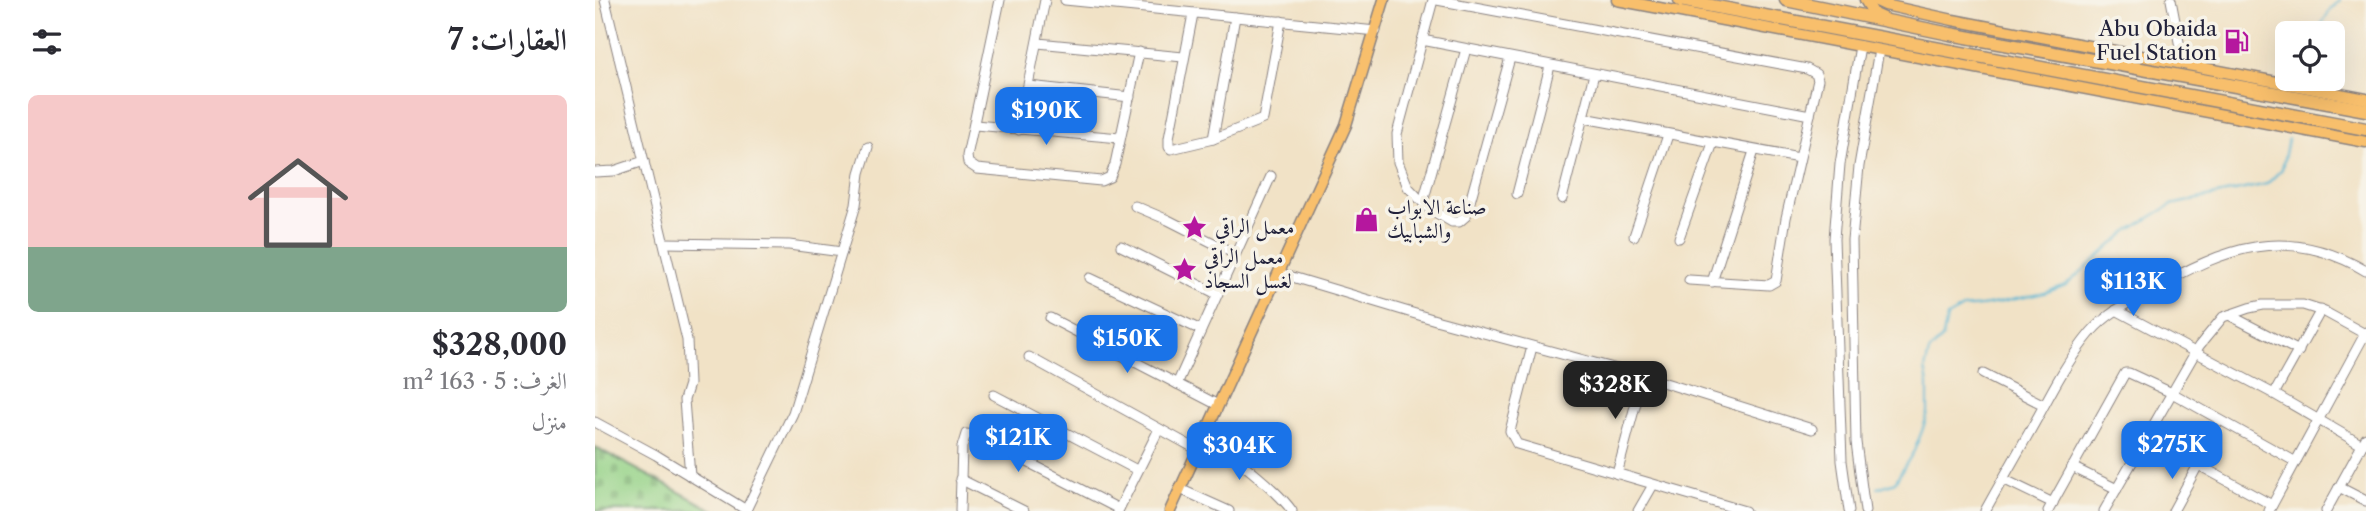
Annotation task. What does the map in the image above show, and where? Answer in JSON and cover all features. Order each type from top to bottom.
[{"type":"highway","points":[[1680,0],[1715,13],[1972,62],[2366,129]]},
{"type":"highway","points":[[1786,0],[1950,34],[2366,110]]},
{"type":"highway","points":[[1950,34],[1953,20]]},
{"type":"highway","points":[[2335,123],[2339,105]]},
{"type":"main road","points":[[1170,511],[1346,125],[1384,0]]},
{"type":"main road","points":[[1617,0],[1715,13],[1878,50],[1972,62],[2366,142]]},
{"type":"main road","points":[[1800,3],[1815,0]]},
{"type":"main road","points":[[1865,0],[1874,13],[1883,18]]},
{"type":"main road","points":[[1874,0],[1885,5],[1953,20],[2366,99]]},
{"type":"street","points":[[605,0],[687,340],[689,384],[684,400],[690,476]]},
{"type":"street","points":[[1000,0],[967,156],[968,163],[977,169],[1101,181],[1110,177],[1139,52]]},
{"type":"street","points":[[1019,130],[1045,0]]},
{"type":"street","points":[[1065,0],[1376,31]]},
{"type":"street","points":[[1510,58],[1466,216],[1459,222],[1453,222],[1429,208],[1408,187],[1398,162],[1397,134],[1435,0],[1807,69],[1816,75],[1818,80],[1799,158],[1776,281],[1769,285],[1689,280]]},
{"type":"street","points":[[2163,0],[2171,4],[2183,63]]},
{"type":"street","points":[[1193,13],[1168,147],[1171,149],[1213,139],[1263,119],[1281,21]]},
{"type":"street","points":[[1213,139],[1235,17]]},
{"type":"street","points":[[1422,40],[1810,115]]},
{"type":"street","points":[[1038,43],[1183,57]]},
{"type":"street","points":[[1849,511],[1842,461],[1835,256],[1840,164],[1860,46]]},
{"type":"street","points":[[1423,202],[1466,49]]},
{"type":"street","points":[[1865,511],[1856,442],[1851,255],[1859,166],[1878,50]]},
{"type":"street","points":[[1517,194],[1550,66]]},
{"type":"street","points":[[1562,199],[1594,74]]},
{"type":"street","points":[[1029,86],[1130,96]]},
{"type":"street","points":[[1584,118],[1799,158]]},
{"type":"street","points":[[975,125],[1121,138]]},
{"type":"street","points":[[1634,236],[1668,135]]},
{"type":"street","points":[[1679,239],[1713,143]]},
{"type":"street","points":[[595,421],[747,510],[793,414],[856,205],[860,173],[868,147]]},
{"type":"street","points":[[1711,282],[1755,151]]},
{"type":"street","points":[[595,172],[614,172],[644,161]]},
{"type":"street","points":[[1840,164],[1859,166]]},
{"type":"street","points":[[1177,384],[1271,176]]},
{"type":"street","points":[[1135,206],[1235,254]]},
{"type":"street","points":[[665,243],[777,244],[842,252]]},
{"type":"street","points":[[1985,511],[2077,349],[2092,330],[2116,310],[2205,261],[2241,248],[2273,245],[2310,248],[2347,260],[2366,271]]},
{"type":"street","points":[[1121,246],[1217,294]]},
{"type":"street","points":[[1279,273],[1532,347],[1643,376],[1812,429]]},
{"type":"street","points":[[1090,278],[1201,330]]},
{"type":"street","points":[[2104,511],[2196,352],[2217,323],[2249,307],[2274,303],[2303,305],[2322,310],[2365,333],[2271,508],[2147,437]]},
{"type":"street","points":[[2116,310],[2318,420],[2364,441],[2326,511]]},
{"type":"street","points":[[2274,394],[2322,310]]},
{"type":"street","points":[[2229,315],[2299,351]]},
{"type":"street","points":[[1050,318],[1218,405]]},
{"type":"street","points":[[1532,347],[1510,431],[1513,441],[1745,511]]},
{"type":"street","points":[[1029,357],[1198,450]]},
{"type":"street","points":[[2003,479],[2050,507],[2125,373],[2172,393],[2296,462]]},
{"type":"street","points":[[1983,374],[2044,405]]},
{"type":"street","points":[[1617,474],[1643,376]]},
{"type":"street","points":[[994,395],[1137,470]]},
{"type":"street","points":[[960,511],[962,447],[966,434],[975,435],[1119,510],[1160,429]]},
{"type":"street","points":[[1205,436],[1252,473],[1292,511]]},
{"type":"street","points":[[2173,511],[2198,465]]},
{"type":"street","points":[[2073,467],[2117,489]]},
{"type":"street","points":[[960,479],[1024,511]]},
{"type":"street","points":[[1638,511],[1653,485]]},
{"type":"street","points":[[2339,487],[2366,501]]},
{"type":"street","points":[[1180,489],[1229,511]]},
{"type":"green space","points":[[595,447],[715,511],[595,511]]},
{"type":"waterway","points":[[2324,21],[2340,0]]},
{"type":"waterway","points":[[1878,488],[1895,482],[1914,451],[1928,413],[1925,369],[1929,352],[1943,337],[1947,317],[1963,308],[2044,293],[2066,285],[2128,231],[2171,205],[2267,184],[2282,169],[2288,139]]},
{"type":"place","name":"Abu Obaida Fuel Station","points":[[2237,41]]},
{"type":"place","name":"صناعة الابواب والشبابيك","points":[[1367,219]]},
{"type":"place","name":"معمل الراقي","points":[[1195,227]]},
{"type":"place","name":"معمل الراقي لغسل السجاد","points":[[1184,269]]}]
